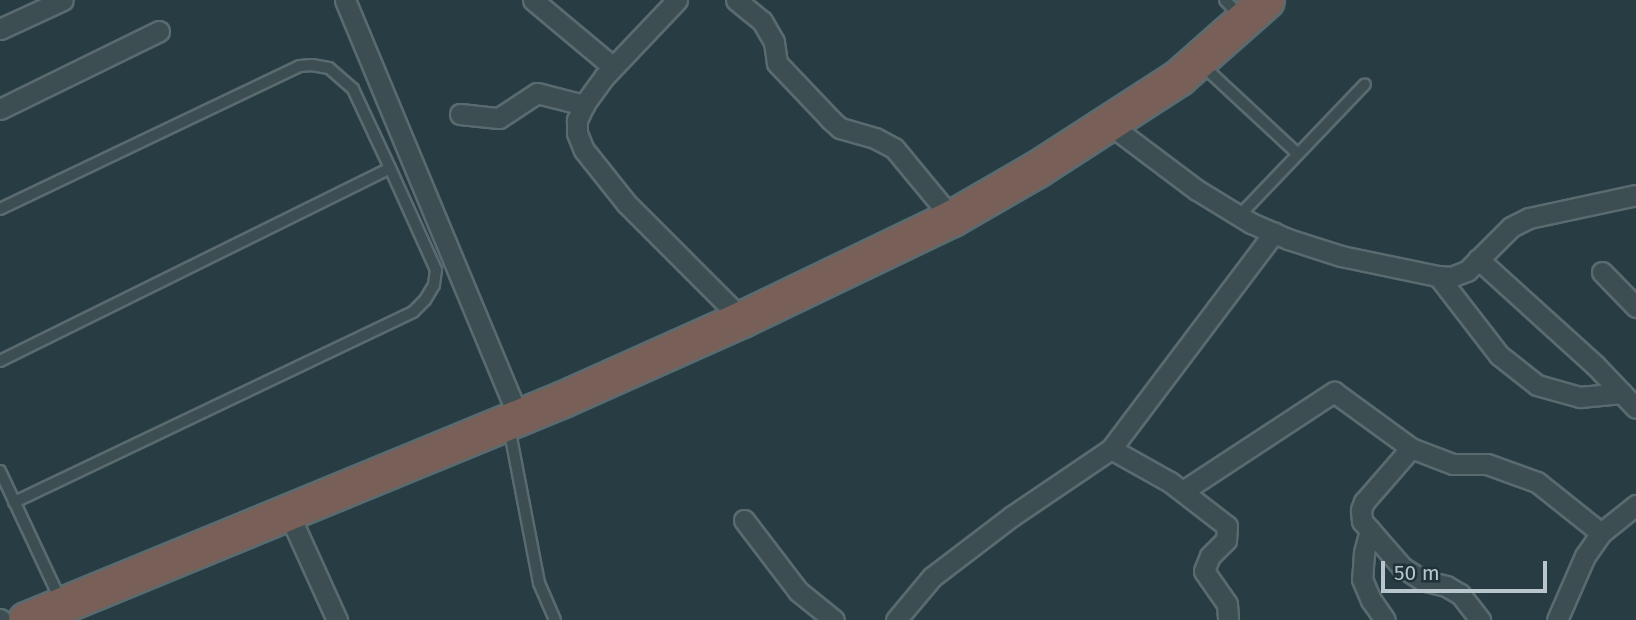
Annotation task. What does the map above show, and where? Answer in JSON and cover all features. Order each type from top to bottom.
[{"type":"highway","points":[[26,620],[513,419],[742,319],[952,218],[1108,124],[1199,61],[1245,7]]},
{"type":"street","points":[[0,29],[62,0]]},
{"type":"street","points":[[345,0],[513,419]]},
{"type":"street","points":[[533,0],[613,67]]},
{"type":"street","points":[[677,0],[613,67],[584,105],[578,120],[577,133],[584,150],[627,204],[742,319]]},
{"type":"street","points":[[736,0],[762,21],[774,42],[778,63],[831,120],[840,128],[875,138],[894,148],[952,218]]},
{"type":"street","points":[[0,108],[159,32]]},
{"type":"street","points":[[460,114],[499,118],[537,93],[584,105]]},
{"type":"street","points":[[1108,124],[1197,190],[1239,216],[1274,233],[1341,256],[1438,276],[1451,276],[1467,271],[1511,227],[1529,218],[1636,195]]},
{"type":"street","points":[[896,620],[932,577],[1012,516],[1111,449],[1274,233]]},
{"type":"street","points":[[1478,259],[1630,398]]},
{"type":"street","points":[[1602,272],[1636,307]]},
{"type":"street","points":[[1438,276],[1499,355],[1537,384],[1580,397],[1630,398]]},
{"type":"street","points":[[1183,491],[1334,392],[1411,448],[1453,464],[1487,464],[1516,472],[1537,482],[1601,533]]},
{"type":"street","points":[[1411,448],[1364,502],[1361,514],[1370,530],[1402,567],[1422,580],[1446,586],[1460,594],[1480,620]]},
{"type":"street","points":[[1111,449],[1183,491],[1227,526],[1226,540],[1210,556],[1204,571],[1227,604],[1228,620]]},
{"type":"street","points":[[1557,620],[1585,556],[1601,533],[1636,505]]},
{"type":"street","points":[[288,512],[337,620]]},
{"type":"street","points":[[744,520],[798,591],[834,620]]},
{"type":"street","points":[[1370,530],[1364,553],[1362,579],[1371,600],[1385,620]]},
{"type":"lane","points":[[1199,61],[1298,154]]},
{"type":"lane","points":[[0,209],[300,66],[312,65],[329,68],[353,89],[430,250],[436,270],[434,285],[413,312],[14,502]]},
{"type":"lane","points":[[1239,216],[1365,84]]},
{"type":"lane","points":[[0,361],[390,168]]},
{"type":"lane","points":[[513,419],[536,571],[555,620]]},
{"type":"lane","points":[[0,471],[63,605]]}]
